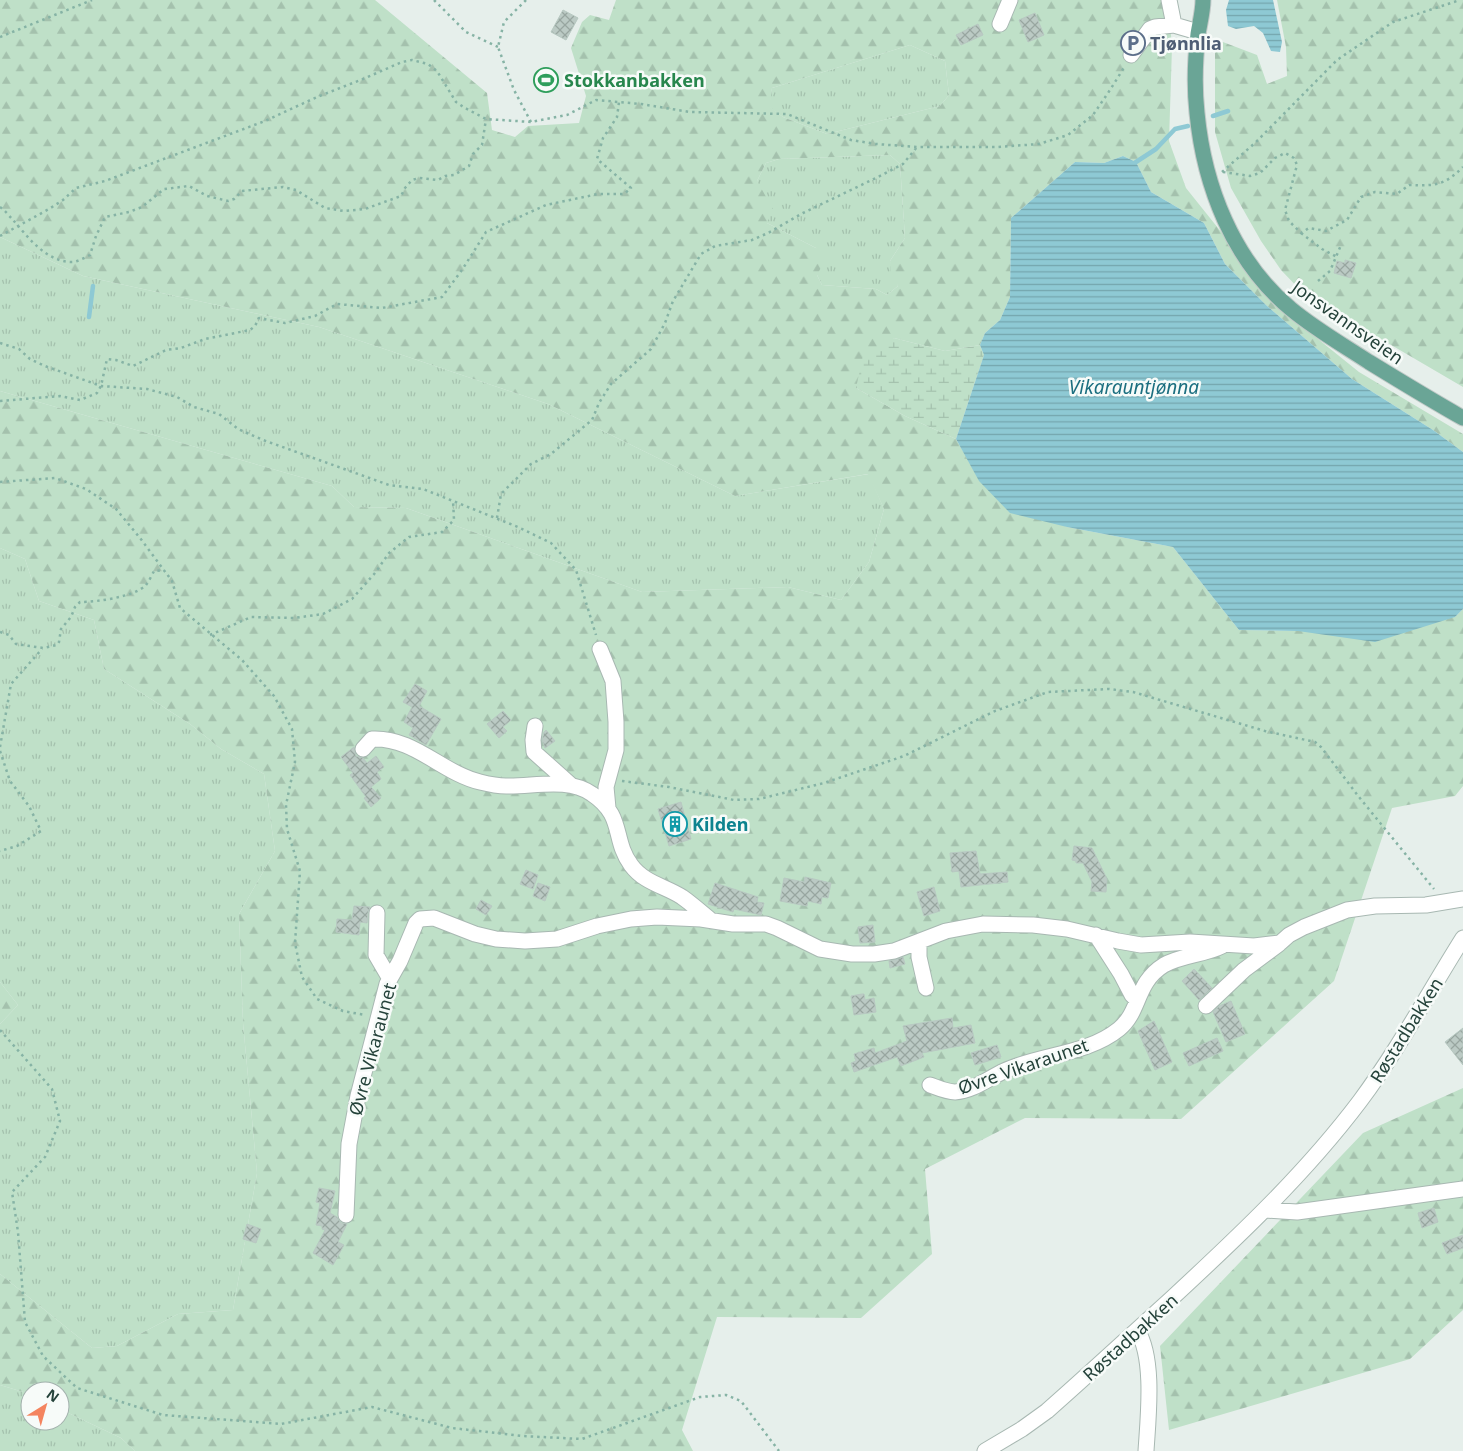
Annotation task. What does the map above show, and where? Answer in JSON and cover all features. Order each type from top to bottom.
[{"type":"main road","name":"Jonsvannsveien","points":[[1204,0],[1198,32],[1195,78],[1196,112],[1210,184],[1223,219],[1238,247],[1269,289],[1291,309],[1338,342],[1463,418]]},
{"type":"street","points":[[1000,24],[1010,0]]},
{"type":"street","points":[[1169,0],[1174,25]]},
{"type":"street","points":[[1131,55],[1150,29],[1155,27],[1174,25],[1198,32]]},
{"type":"street","name":"Øvre Vikaraunet","points":[[600,649],[613,681],[616,722],[614,759],[606,780],[608,808]]},
{"type":"street","name":"Øvre Vikaraunet","points":[[535,726],[534,752],[571,786]]},
{"type":"street","name":"Øvre Vikaraunet","points":[[363,749],[372,739],[381,738],[419,751],[463,778],[505,786],[571,786],[592,794],[608,808],[615,819],[625,855],[638,872],[658,886],[680,896],[712,920]]},
{"type":"street","name":"Øvre Vikaraunet","points":[[1206,1006],[1259,958],[1289,935],[1304,927],[1347,910],[1361,907],[1426,905],[1463,899]]},
{"type":"street","points":[[377,913],[376,955],[390,979]]},
{"type":"street","name":"Øvre Vikaraunet","points":[[346,1216],[349,1144],[358,1096],[390,979],[416,923],[420,919],[434,918],[466,932],[496,939],[525,941],[557,939],[597,926],[631,919],[671,917],[712,920],[734,924],[766,924],[820,949],[852,954],[874,954],[894,951],[946,931],[983,924],[1033,925],[1066,929],[1129,944],[1141,945],[1190,942],[1254,946],[1280,943]]},
{"type":"street","points":[[1096,936],[1121,974],[1132,995],[1137,1000]]},
{"type":"street","name":"Røstadbakken","points":[[985,1451],[1022,1429],[1047,1411],[1138,1330],[1264,1210],[1314,1156],[1360,1101],[1463,938]]},
{"type":"street","points":[[919,942],[926,988]]},
{"type":"street","name":"Øvre Vikaraunet","points":[[930,1084],[944,1090],[956,1092],[968,1089],[1014,1066],[1078,1049],[1096,1042],[1112,1034],[1126,1022],[1143,987],[1164,966],[1226,945]]},
{"type":"street","points":[[1264,1210],[1297,1212],[1463,1189]]},
{"type":"street","points":[[1138,1330],[1147,1352],[1148,1420],[1146,1451]]},
{"type":"path","points":[[0,37],[92,0]]},
{"type":"path","points":[[434,0],[466,32],[498,48]]},
{"type":"path","points":[[519,0],[525,1]]},
{"type":"path","points":[[1221,172],[1256,142],[1337,60],[1393,22],[1460,0]]},
{"type":"path","points":[[525,1],[504,22],[498,48],[514,90],[532,122]]},
{"type":"path","points":[[0,236],[56,204],[76,188],[105,181],[266,121],[317,97],[402,62],[412,60],[428,64],[437,71],[456,102],[486,119],[532,122],[567,114],[596,100],[690,112],[787,114],[851,140],[876,144],[917,147],[998,147],[1039,144],[1068,135],[1093,115],[1131,55]]},
{"type":"path","points":[[0,401],[60,396],[80,400],[98,393],[107,359],[133,366],[166,350],[181,348],[205,339],[250,330],[255,326],[259,318],[285,323],[315,316],[337,304],[382,308],[442,297],[486,232],[546,205],[598,194],[624,194],[631,188],[598,158],[603,138],[616,117],[619,102]]},
{"type":"path","points":[[0,207],[31,242],[41,250],[57,258],[72,262],[90,255],[96,236],[106,217],[142,207],[164,189],[189,186],[207,196],[228,201],[234,199],[242,191],[283,187],[296,190],[324,208],[344,211],[365,209],[401,196],[412,180],[419,178],[438,180],[445,176],[454,175],[469,166],[473,154],[482,145],[486,119]]},
{"type":"path","points":[[497,518],[501,494],[531,464],[551,454],[592,420],[599,403],[611,384],[651,349],[665,323],[673,301],[701,254],[715,246],[752,240],[768,234],[803,213],[878,178],[903,164],[917,147]]},
{"type":"path","points":[[1221,172],[1250,176],[1260,173],[1275,158],[1285,153],[1294,158],[1297,165],[1284,210],[1289,221],[1301,233],[1322,249],[1337,257]]},
{"type":"path","points":[[1219,164],[1224,180]]},
{"type":"path","points":[[1301,233],[1309,228],[1326,231],[1347,220],[1361,197],[1375,192],[1397,194],[1409,184],[1433,186],[1455,175],[1463,167]]},
{"type":"path","points":[[1318,281],[1330,271],[1341,245]]},
{"type":"path","points":[[0,343],[19,350],[30,359],[45,366],[101,386],[146,389],[177,397],[194,407],[219,414],[238,430],[263,440],[389,485],[423,489],[497,518],[551,543],[576,570],[600,649]]},
{"type":"path","points":[[0,482],[55,478],[86,489],[116,509],[172,581],[180,608],[242,660],[274,696],[292,729],[295,762],[286,805],[287,829],[300,871],[295,943],[302,977],[317,999],[342,1011],[379,1018]]},
{"type":"path","points":[[210,635],[251,617],[294,618],[323,614],[352,599],[375,574],[389,552],[409,537],[442,532],[454,520],[453,500]]},
{"type":"path","points":[[0,632],[9,635],[16,644],[43,648],[57,645],[60,642],[62,629],[80,602],[95,602],[127,595],[146,585],[154,571],[164,570]]},
{"type":"path","points":[[0,747],[11,684],[43,648]]},
{"type":"path","points":[[606,780],[669,786],[734,800],[759,799],[832,780],[904,756],[995,711],[1048,692],[1108,689],[1133,692],[1265,731],[1315,742],[1321,747],[1445,902]]},
{"type":"path","points":[[0,751],[10,781],[29,806],[41,831],[17,846],[0,851]]},
{"type":"path","points":[[0,1030],[52,1089],[60,1121],[45,1157],[12,1192],[18,1232],[25,1322],[43,1356],[77,1388],[164,1415],[281,1424],[372,1407],[452,1428],[522,1436],[582,1439],[700,1397],[726,1395],[741,1401],[779,1451]]},
{"type":"green space","points":[[0,0],[375,0],[487,93],[492,130],[515,137],[528,126],[579,123],[586,96],[571,48],[582,22],[590,15],[609,20],[616,0],[1168,0],[1172,47],[1169,141],[1186,188],[1226,238],[1248,275],[1282,310],[1359,372],[1463,434],[1463,452],[1433,430],[1352,379],[1266,305],[1225,264],[1204,223],[1151,192],[1136,162],[1123,156],[1104,163],[1075,162],[1011,218],[1010,297],[1000,320],[985,333],[980,345],[945,351],[894,338],[856,388],[905,416],[956,439],[980,481],[1067,527],[1173,547],[1239,630],[1298,631],[1455,617],[1463,609],[1463,786],[1455,796],[1392,808],[1334,981],[1181,1119],[1025,1118],[925,1169],[932,1254],[861,1318],[717,1317],[682,1430],[693,1451],[135,1451],[121,1438],[70,1414],[70,1381],[20,1381],[20,1391],[0,1385],[0,1274],[92,1348],[117,1346],[178,1314],[233,1310],[257,1173],[243,1023],[239,914],[275,851],[264,774],[221,749],[190,724],[104,669],[94,620],[39,601],[25,559],[0,548],[0,391],[332,486],[354,507],[406,508],[642,592],[788,587],[841,600],[869,562],[884,509],[868,474],[735,496],[548,404],[319,327],[83,276],[0,237]],"holes":[[[910,45],[945,61],[949,95],[940,106],[827,134],[783,117],[770,107],[772,88]],[[890,155],[900,164],[905,238],[890,261],[891,275],[898,286],[887,295],[876,289],[822,285],[817,275],[825,260],[816,248],[767,223],[773,209],[757,181],[766,163],[779,159]]]},
{"type":"green space","points":[[1277,0],[1463,0],[1463,387],[1304,294],[1281,270],[1261,241],[1231,188],[1215,132],[1215,39],[1257,55],[1267,84],[1287,76],[1286,47]]},
{"type":"green space","points":[[910,45],[945,61],[949,95],[940,106],[827,134],[783,117],[769,107],[772,88]]},
{"type":"green space","points":[[890,155],[900,164],[905,238],[890,261],[898,286],[887,295],[876,289],[822,285],[817,275],[816,248],[767,223],[757,181],[766,163],[779,159]]},
{"type":"green space","points":[[0,237],[83,276],[319,327],[548,404],[735,496],[869,474],[884,509],[869,562],[841,600],[788,587],[642,592],[406,508],[354,507],[332,486],[0,391]]},
{"type":"green space","points":[[894,338],[945,351],[980,345],[984,355],[956,439],[905,416],[856,388],[863,356]]},
{"type":"green space","points":[[0,548],[25,559],[39,601],[94,620],[104,669],[190,724],[221,749],[264,774],[275,851],[239,914],[243,1023],[257,1173],[233,1310],[178,1314],[117,1346],[92,1348],[0,1274],[0,1024],[18,1005],[0,982]]},
{"type":"green space","points":[[0,982],[18,1005],[0,1024]]},
{"type":"green space","points":[[1463,1088],[1463,1310],[1410,1359],[1169,1430],[1160,1346],[1363,1133]]},
{"type":"green space","points":[[0,1385],[20,1391],[20,1431],[70,1431],[70,1414],[121,1438],[135,1451],[0,1451]]},
{"type":"water","points":[[1229,0],[1273,0],[1282,42],[1280,52],[1271,51],[1263,33],[1254,26],[1236,29],[1228,26],[1226,10]]},
{"type":"water","name":"Vikarauntjønna","points":[[1123,156],[1136,162],[1151,192],[1204,223],[1225,264],[1266,305],[1352,379],[1433,430],[1463,452],[1463,609],[1455,617],[1375,642],[1298,631],[1239,630],[1173,547],[1067,527],[1010,513],[979,481],[956,439],[984,355],[980,345],[985,333],[1000,320],[1010,297],[1011,218],[1075,162],[1104,163]]},
{"type":"building","points":[[563,10],[578,18],[566,40],[551,32]]},
{"type":"building","points":[[1035,13],[1044,35],[1028,42],[1019,20]]},
{"type":"building","points":[[978,24],[983,35],[961,45],[956,35]]},
{"type":"building","points":[[1345,260],[1356,263],[1351,278],[1334,273],[1337,261],[1345,263]]},
{"type":"building","points":[[415,684],[427,691],[419,706],[441,719],[426,745],[409,735],[413,728],[404,722],[412,707],[403,702]]},
{"type":"building","points":[[503,711],[511,720],[503,727],[507,731],[499,738],[487,724]]},
{"type":"building","points":[[546,730],[555,741],[545,748],[542,740]]},
{"type":"building","points":[[354,747],[356,756],[363,758],[367,763],[376,756],[384,767],[377,772],[381,779],[371,787],[381,798],[371,807],[350,775],[353,773],[341,757]]},
{"type":"building","name":"Kilden","points":[[681,802],[691,839],[669,846],[658,809]]},
{"type":"building","points":[[1074,846],[1092,848],[1107,879],[1106,892],[1091,891],[1092,882],[1083,863],[1076,863],[1076,861],[1072,860]]},
{"type":"building","points":[[976,851],[980,874],[1007,872],[1008,882],[961,887],[959,871],[952,872],[950,853]]},
{"type":"building","points":[[526,870],[538,875],[533,889],[520,884]]},
{"type":"building","points":[[805,877],[831,883],[828,898],[822,897],[821,904],[808,901],[807,906],[780,901],[784,878],[804,882]]},
{"type":"building","points":[[538,883],[550,887],[545,901],[533,896]]},
{"type":"building","points":[[715,883],[758,897],[757,902],[764,903],[761,915],[734,909],[733,912],[708,904]]},
{"type":"building","points":[[934,887],[940,911],[924,916],[917,892]]},
{"type":"building","points":[[481,900],[492,906],[486,915],[476,909]]},
{"type":"building","points":[[354,906],[370,907],[367,923],[360,922],[359,935],[336,932],[337,919],[352,920]]},
{"type":"building","points":[[873,925],[875,942],[860,943],[858,927]]},
{"type":"building","points":[[903,957],[905,964],[890,968],[889,961]]},
{"type":"building","points":[[1194,969],[1212,988],[1199,1000],[1182,981]]},
{"type":"building","points":[[864,994],[865,1000],[874,998],[876,1012],[854,1015],[851,996]]},
{"type":"building","points":[[1231,1001],[1245,1034],[1226,1042],[1213,1012],[1219,1006]]},
{"type":"building","points":[[952,1018],[953,1028],[971,1025],[975,1043],[922,1053],[924,1057],[901,1066],[897,1057],[854,1072],[851,1063],[856,1061],[854,1054],[874,1048],[875,1053],[907,1041],[903,1026]]},
{"type":"building","points":[[1154,1021],[1172,1062],[1155,1070],[1138,1031]]},
{"type":"building","points":[[1463,1028],[1463,1065],[1445,1042]]},
{"type":"building","points":[[1217,1038],[1223,1051],[1189,1066],[1183,1053]]},
{"type":"building","points":[[997,1045],[1001,1057],[975,1065],[971,1053]]},
{"type":"building","points":[[319,1188],[335,1191],[330,1213],[337,1217],[341,1223],[347,1224],[338,1242],[344,1245],[333,1265],[313,1253],[325,1230],[322,1229],[322,1226],[316,1225],[320,1203],[316,1202]]},
{"type":"building","points":[[1434,1208],[1438,1222],[1422,1228],[1418,1213]]},
{"type":"building","points":[[247,1224],[261,1229],[256,1243],[243,1239]]},
{"type":"building","points":[[1463,1235],[1463,1248],[1447,1254],[1442,1243]]},
{"type":"waterway","points":[[1213,116],[1228,111]]},
{"type":"waterway","points":[[1136,162],[1156,149],[1175,129],[1188,126]]},
{"type":"waterway","points":[[89,317],[93,286]]},
{"type":"place","name":"Tjønnlia","points":[[1133,43]]},
{"type":"place","name":"Stokkanbakken","points":[[546,80]]},
{"type":"place","name":"Kilden","points":[[675,824]]}]
